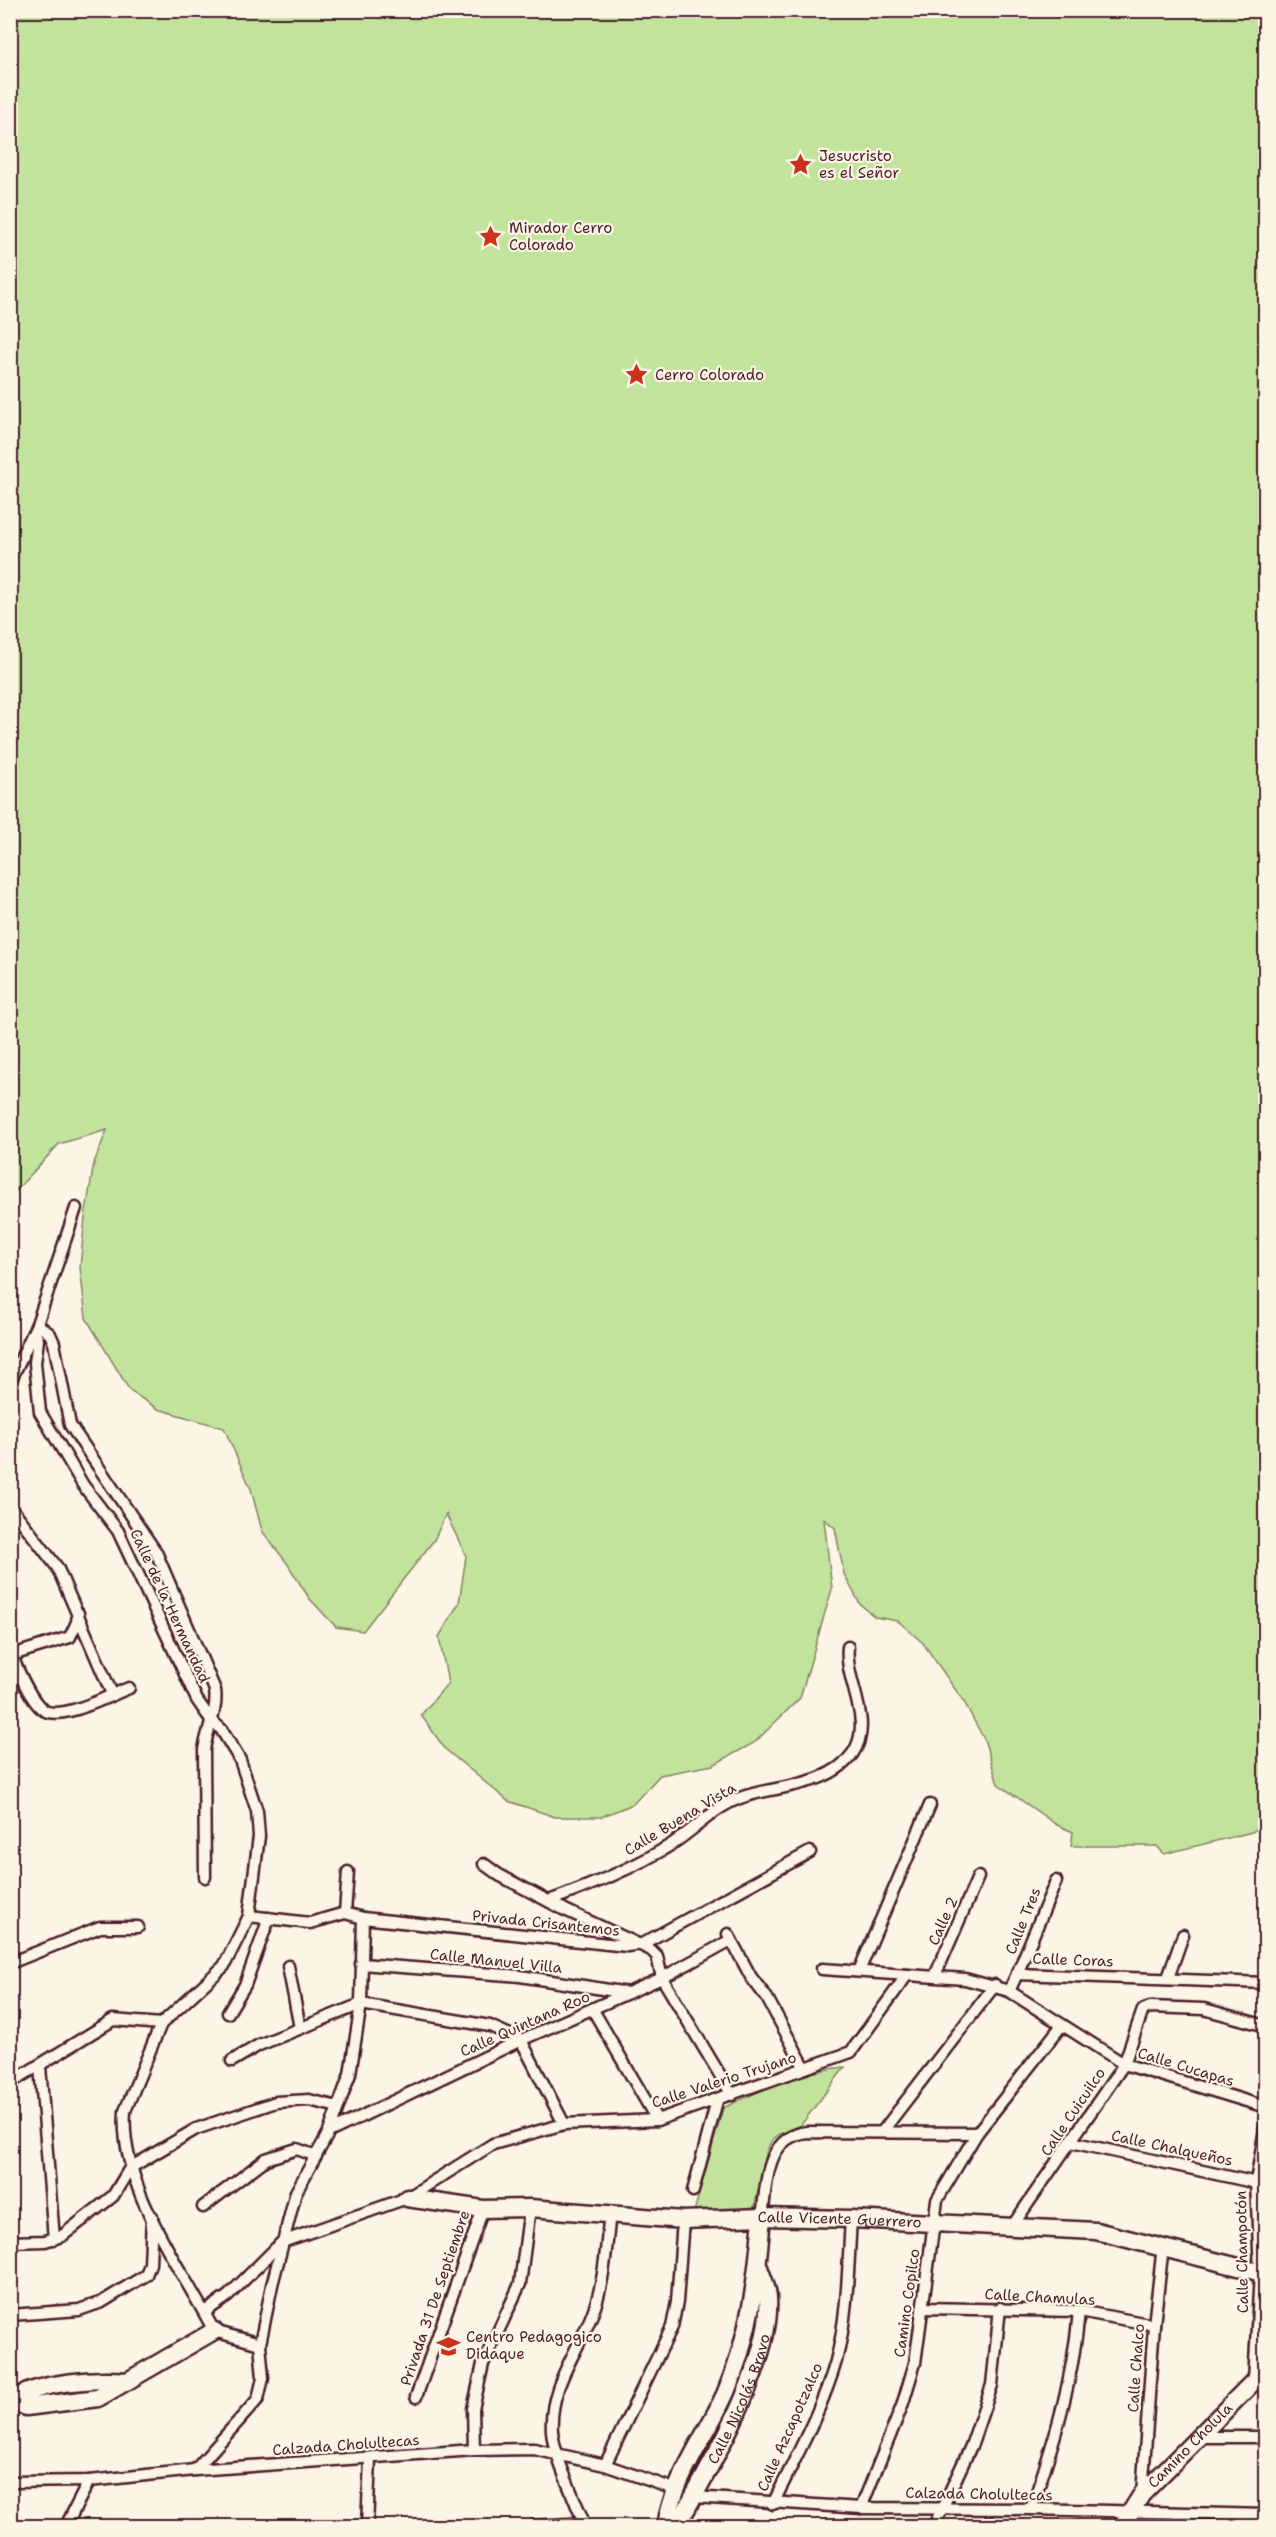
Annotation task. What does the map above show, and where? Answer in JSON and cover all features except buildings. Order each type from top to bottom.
[{"type":"main road","name":"Calle Vicente Guerrero","points":[[407,2198],[483,2209],[530,2208],[683,2220],[762,2217],[934,2221],[1096,2231],[1263,2273]]},
{"type":"main road","name":"Calle Nicolás Bravo","points":[[666,2526],[685,2493],[726,2391],[749,2325],[762,2217]]},
{"type":"main road","points":[[11,2400],[26,2407],[98,2398],[214,2331]]},
{"type":"main road","name":"Camino Cholula","points":[[1126,2519],[1142,2494],[1260,2375]]},
{"type":"main road","name":"Calle Nicolás Bravo","points":[[677,2526],[685,2493]]},
{"type":"street","points":[[10,1382],[36,1328],[76,1208]]},
{"type":"street","points":[[36,1328],[50,1334],[54,1343],[70,1425],[156,1552],[215,1690],[217,1701],[204,1750],[205,1877]]},
{"type":"street","name":"Calle de la Hermandad","points":[[36,1328],[38,1340],[35,1364],[40,1412],[83,1485],[118,1531],[154,1603],[197,1700],[211,1720],[221,1729],[240,1760],[257,1811],[259,1836],[249,1916],[224,1966],[161,2024]]},
{"type":"street","points":[[10,1506],[53,1559],[112,1694]]},
{"type":"street","points":[[154,1603],[173,1593]]},
{"type":"street","points":[[78,1612],[77,1622],[70,1637],[11,1654],[14,1670],[41,1708],[62,1714],[129,1688]]},
{"type":"street","name":"Calle Buena Vista","points":[[549,1901],[598,1883],[671,1845],[734,1800],[806,1784],[841,1765],[856,1746],[861,1719],[848,1647]]},
{"type":"street","points":[[859,1971],[930,1805]]},
{"type":"street","name":"Privada Crisantemos","points":[[345,1913],[363,1918],[617,1947],[642,1944],[810,1852]]},
{"type":"street","points":[[484,1864],[499,1875],[585,1920],[642,1944],[657,1956],[662,1978],[732,2095]]},
{"type":"street","points":[[249,1916],[309,1923],[345,1913],[348,1872]]},
{"type":"street","name":"Calle 2","points":[[934,1976],[978,1877]]},
{"type":"street","name":"Calle Tres","points":[[1017,1974],[1056,1881]]},
{"type":"street","points":[[228,2013],[245,1985],[269,1918]]},
{"type":"street","points":[[195,2470],[258,2398],[263,2378],[260,2344],[282,2242],[296,2192],[329,2132],[350,2074],[361,2004],[363,1918]]},
{"type":"street","points":[[10,1963],[100,1927],[138,1927]]},
{"type":"street","points":[[1168,1978],[1183,1935]]},
{"type":"street","name":"Calle Quintana Roo","points":[[329,2132],[521,2040],[594,2010],[662,1978],[729,1937],[751,1977],[767,1998],[805,2068]]},
{"type":"street","name":"Calle Manuel Villa","points":[[361,1964],[520,1976],[628,1993]]},
{"type":"street","points":[[288,1966],[300,2028]]},
{"type":"street","points":[[822,1969],[965,1979],[1009,1991]]},
{"type":"street","name":"Calle Coras","points":[[1009,1991],[1017,1974],[1266,1983]]},
{"type":"street","name":"Calle Valerio Trujano","points":[[282,2242],[407,2198],[493,2144],[564,2124],[657,2120],[717,2101],[851,2052],[907,1975]]},
{"type":"street","points":[[882,2132],[995,1986]]},
{"type":"street","name":"Calle Cucapas","points":[[1009,1991],[1124,2064],[1266,2107]]},
{"type":"street","points":[[232,2061],[246,2051],[361,2004],[490,2026],[521,2040],[564,2124]]},
{"type":"street","name":"Calle Cuicuilco","points":[[1013,2225],[1124,2064],[1143,2010],[1150,2007],[1204,2009],[1266,2026]]},
{"type":"street","points":[[594,2010],[657,2120]]},
{"type":"street","points":[[10,2083],[40,2067],[113,2020],[161,2024],[125,2111],[130,2168],[152,2215],[214,2331],[260,2344]]},
{"type":"street","name":"Camino Copilco","points":[[861,2508],[905,2398],[915,2362],[937,2200],[977,2133],[1062,2025]]},
{"type":"street","points":[[40,2067],[54,2239]]},
{"type":"street","points":[[10,2242],[54,2239],[62,2236],[113,2196],[130,2168],[196,2129],[276,2102],[309,2100],[338,2107]]},
{"type":"street","points":[[693,2191],[717,2101]]},
{"type":"street","name":"Calle Champotón","points":[[1260,2375],[1263,2273],[1261,2183],[1266,2123]]},
{"type":"street","name":"Calle Nicolás Bravo","points":[[762,2217],[770,2167],[782,2141],[791,2135],[807,2132],[882,2132]]},
{"type":"street","points":[[882,2132],[977,2133]]},
{"type":"street","name":"Calle Chalqueños","points":[[1071,2142],[1261,2183]]},
{"type":"street","points":[[203,2207],[266,2158],[297,2149],[316,2156]]},
{"type":"street","points":[[474,2450],[473,2409],[483,2364],[520,2284],[530,2208]]},
{"type":"street","name":"Privada 31 De Septiembre","points":[[416,2397],[483,2209]]},
{"type":"street","points":[[534,2526],[584,2525],[552,2435],[553,2401],[561,2376],[584,2333],[599,2293],[610,2213]]},
{"type":"street","points":[[10,2315],[79,2310],[102,2302],[146,2275],[150,2264],[152,2215]]},
{"type":"street","name":"Calle Azcapotzalco","points":[[773,2504],[807,2432],[835,2362],[844,2310],[851,2219]]},
{"type":"street","points":[[605,2465],[672,2326],[677,2302],[683,2220]]},
{"type":"street","points":[[205,2312],[228,2296],[282,2242]]},
{"type":"street","name":"Calle Chalco","points":[[1142,2494],[1154,2325],[1163,2246]]},
{"type":"street","name":"Calle Chamulas","points":[[922,2308],[1079,2311],[1154,2325]]},
{"type":"street","points":[[934,2526],[971,2446],[992,2385],[1000,2308]]},
{"type":"street","points":[[1031,2509],[1066,2404],[1076,2349],[1079,2311]]},
{"type":"street","points":[[1197,2437],[1266,2437]]},
{"type":"street","name":"Calzada Cholultecas","points":[[10,2482],[89,2481],[195,2470],[370,2460],[474,2450],[534,2449],[605,2465],[685,2493],[773,2504],[861,2508],[1031,2509],[1126,2519],[1266,2515]]},
{"type":"street","points":[[367,2526],[370,2460]]},
{"type":"street","points":[[66,2526],[89,2481]]},
{"type":"green space","points":[[11,10],[1265,11],[1265,1824],[1252,1832],[1164,1854],[1157,1846],[1071,1846],[1073,1832],[1057,1825],[998,1784],[984,1739],[964,1702],[923,1643],[898,1621],[875,1617],[860,1604],[844,1574],[835,1528],[824,1519],[832,1589],[800,1698],[754,1743],[713,1765],[660,1775],[633,1804],[601,1817],[555,1817],[508,1801],[445,1749],[421,1715],[448,1683],[439,1637],[459,1603],[466,1556],[446,1514],[434,1540],[363,1631],[336,1627],[309,1598],[287,1563],[262,1531],[251,1489],[224,1428],[158,1409],[130,1391],[86,1318],[80,1267],[94,1163],[107,1130],[59,1144],[11,1196]]},
{"type":"green space","points":[[845,2067],[801,2125],[772,2140],[767,2150],[754,2209],[694,2212],[723,2108],[798,2077]]},
{"type":"place","name":"Jesucristo es el Señor","points":[[801,165]]},
{"type":"place","name":"Mirador Cerro Colorado","points":[[491,237]]},
{"type":"place","name":"Cerro Colorado","points":[[637,375]]},
{"type":"place","name":"Centro Pedagogico Didaque","points":[[448,2346]]}]
